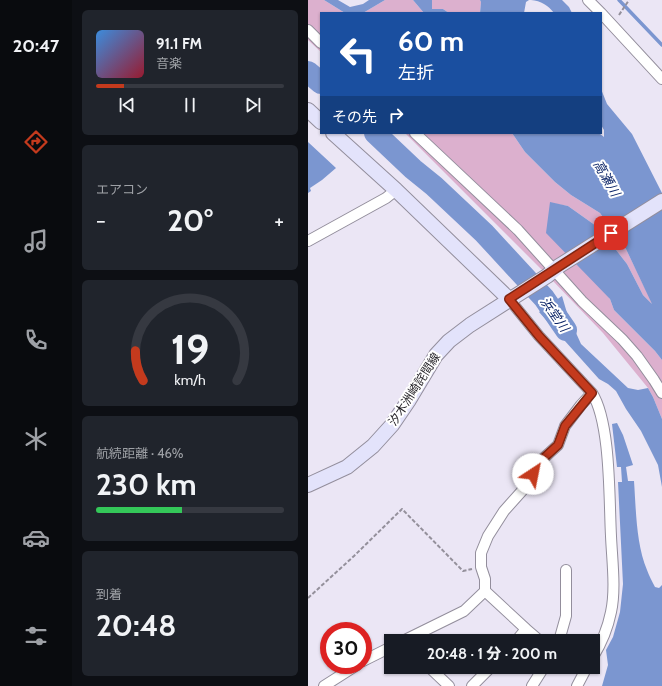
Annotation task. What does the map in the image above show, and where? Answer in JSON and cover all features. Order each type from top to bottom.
[{"type":"main road","points":[[308,110],[320,121]]},
{"type":"main road","points":[[334,134],[396,190],[509,299]]},
{"type":"main road","name":"汐木洲崎詫間線","points":[[308,485],[347,467],[373,446],[396,419],[436,355],[449,341],[464,329],[509,299],[662,201]]},
{"type":"street","points":[[588,0],[600,12]]},
{"type":"street","points":[[602,14],[662,79]]},
{"type":"street","points":[[308,30],[320,42]]},
{"type":"street","points":[[416,134],[518,230],[553,271],[627,345],[654,380],[662,394]]},
{"type":"street","points":[[308,241],[386,198],[396,190]]},
{"type":"street","points":[[509,299],[539,336],[592,393],[597,401],[605,436],[609,481],[613,587],[612,612],[600,642]]},
{"type":"street","points":[[417,634],[464,611],[485,591],[485,579],[481,567],[481,553],[488,536],[504,511],[530,482],[535,466],[558,445],[565,426],[592,393]]},
{"type":"street","points":[[561,634],[566,616],[566,570]]},
{"type":"street","points":[[485,591],[532,634]]},
{"type":"street","points":[[522,634],[526,629]]},
{"type":"street","points":[[372,656],[384,650]]},
{"type":"street","points":[[324,686],[343,674]]},
{"type":"street","points":[[436,674],[449,686]]},
{"type":"street","points":[[472,686],[483,674]]},
{"type":"street","points":[[532,686],[540,674]]},
{"type":"street","points":[[577,686],[583,674]]},
{"type":"path","points":[[620,13],[629,0]]},
{"type":"path","points":[[308,598],[402,509],[463,571],[481,567]]},
{"type":"shaded area","points":[[308,0],[324,0],[343,12],[320,12],[320,51],[308,40]]},
{"type":"shaded area","points":[[385,0],[413,0],[423,12],[365,12]]},
{"type":"shaded area","points":[[432,0],[480,0],[481,2],[480,12],[448,12],[443,9],[432,9]]},
{"type":"shaded area","points":[[406,134],[513,134],[525,152],[555,182],[571,195],[600,213],[626,249],[653,305],[643,295],[627,264],[599,228],[568,206],[550,203],[610,299],[614,310],[662,360],[662,419],[648,388],[603,333]]},
{"type":"water","points":[[324,0],[338,0],[350,7],[363,4],[369,0],[385,0],[365,12],[343,12]]},
{"type":"water","points":[[413,0],[432,0],[432,9],[443,9],[448,12],[423,12]]},
{"type":"water","points":[[480,0],[529,0],[526,2],[524,12],[480,12]]},
{"type":"water","points":[[531,0],[562,0],[572,12],[553,12],[538,1]]},
{"type":"water","name":"高瀬川","points":[[602,92],[607,104],[632,134],[662,193],[662,360],[614,310],[610,299],[546,233],[550,202],[568,206],[599,228],[627,264],[643,295],[652,304],[626,249],[600,213],[571,195],[555,182],[525,152],[513,134],[600,134],[604,137],[604,130],[602,127]]},
{"type":"water","points":[[308,142],[336,168],[310,188],[311,191],[308,193]]},
{"type":"water","points":[[562,296],[567,313],[581,344],[628,388],[638,390],[648,388],[653,397],[662,419],[662,487],[658,465],[641,431],[616,391],[599,379],[539,312]]},
{"type":"water","points":[[617,423],[623,435],[633,465],[626,467],[628,481],[634,481],[637,526],[643,560],[655,587],[659,588],[662,585],[662,686],[602,686],[608,665],[606,650],[613,637],[620,612],[623,584],[618,482],[622,482],[621,467],[617,467],[612,424]]},
{"type":"waterway","points":[[619,0],[662,45]]},
{"type":"waterway","name":"浜堂川","points":[[308,72],[320,82]]},
{"type":"waterway","name":"浜堂川","points":[[376,134],[484,233],[544,298],[566,330]]},
{"type":"route","points":[[533,474],[535,466],[558,445],[565,426],[592,393],[539,336],[509,299],[547,276],[559,266],[611,233]]}]
